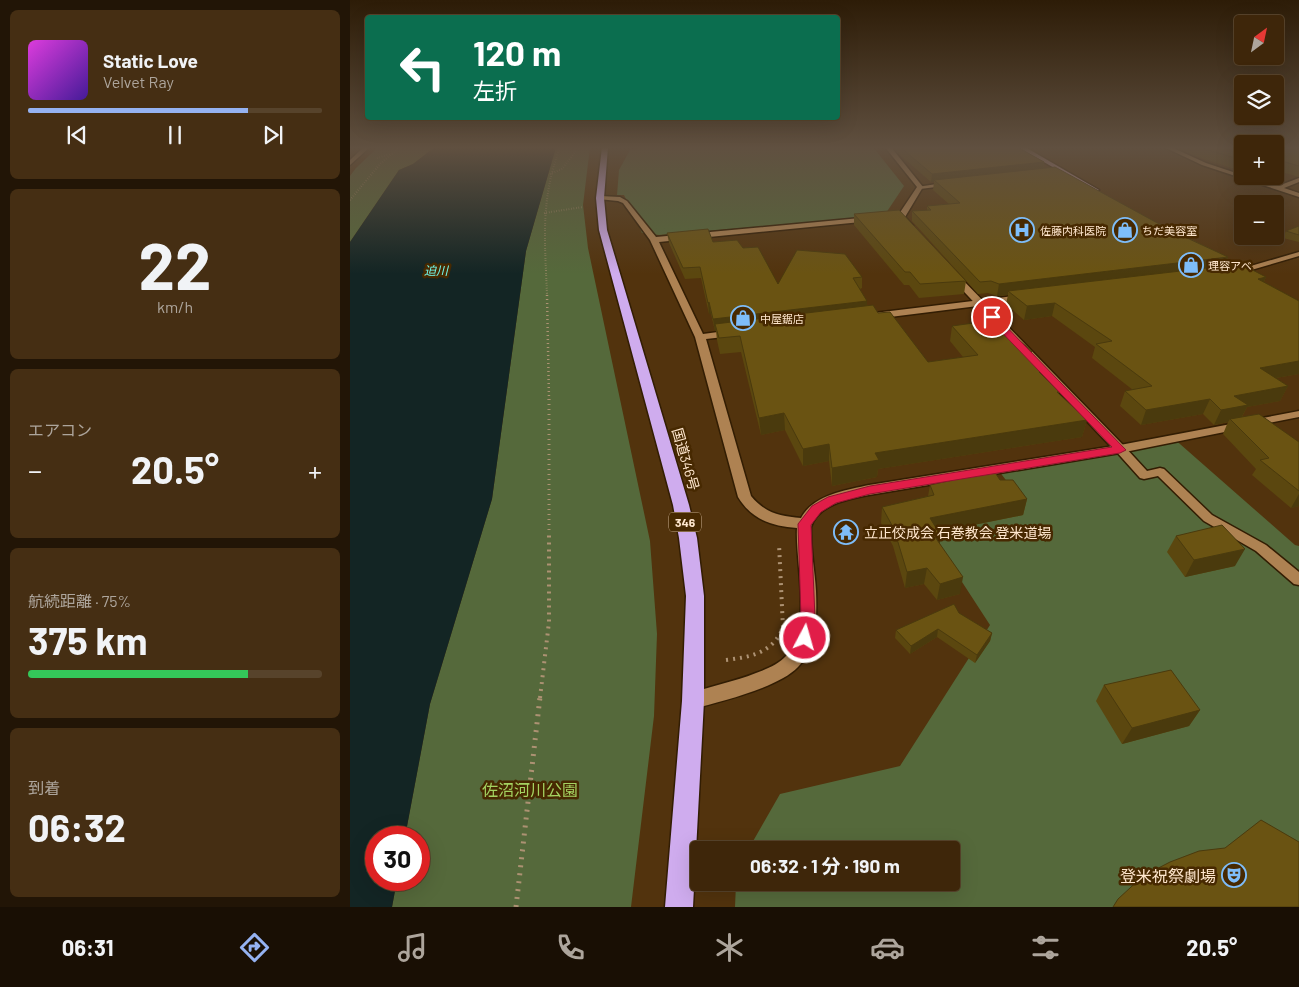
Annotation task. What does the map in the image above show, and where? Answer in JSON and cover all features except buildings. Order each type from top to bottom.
[{"type":"highway","name":"国道346号","points":[[597,189],[594,202],[673,476],[688,538],[695,596],[693,701],[679,907]]},
{"type":"main road","points":[[1095,189],[1100,192]]},
{"type":"street","points":[[914,231],[896,217],[918,189]]},
{"type":"street","points":[[1282,189],[1299,195]]},
{"type":"street","points":[[594,202],[622,200],[654,240],[700,337],[745,498],[754,509],[768,519],[805,524]]},
{"type":"street","points":[[654,240],[881,218]]},
{"type":"street","points":[[1236,272],[1299,254]]},
{"type":"street","points":[[947,267],[1120,450]]},
{"type":"street","points":[[864,317],[1036,297]]},
{"type":"street","points":[[700,337],[739,332]]},
{"type":"street","points":[[693,701],[768,676],[792,661],[799,652],[805,638],[808,618],[805,524],[816,509],[832,500],[847,494],[1120,450],[1299,414]]},
{"type":"lane","points":[[1120,450],[1144,475],[1160,472],[1208,518],[1261,548],[1299,580]]},
{"type":"path","points":[[350,200],[359,189]]},
{"type":"path","points":[[516,907],[550,622],[549,370],[544,213],[548,189]]},
{"type":"path","points":[[544,213],[594,202]]},
{"type":"path","points":[[726,660],[752,657],[763,653],[774,645],[780,636],[783,628],[779,544]]},
{"type":"green space","points":[[350,189],[386,189],[350,242]]},
{"type":"green space","name":"佐沼河川公園","points":[[544,189],[585,189],[583,205],[588,248],[650,541],[657,634],[654,716],[631,907],[392,907],[395,891],[430,891],[430,826],[407,826],[430,704],[492,499],[526,251]]},
{"type":"green space","points":[[617,189],[902,189],[884,216],[659,235],[642,233],[624,195],[617,195]]},
{"type":"green space","points":[[1172,437],[1295,545],[1299,546],[1299,907],[735,907],[736,891],[960,891],[960,841],[753,841],[780,794],[900,766],[990,625],[925,525],[1024,504],[999,471]]},
{"type":"water","name":"迫川","points":[[386,189],[544,189],[526,251],[492,499],[430,704],[407,826],[365,826],[365,891],[395,891],[392,907],[350,907],[350,242]]},
{"type":"place","name":"佐藤内科医院","points":[[1022,230]]},
{"type":"place","name":"ちだ美容室","points":[[1125,230]]},
{"type":"place","name":"理容アベ","points":[[1191,265]]},
{"type":"place","name":"中屋鋸店","points":[[743,318]]},
{"type":"place","name":"立正佼成会 石巻教会 登米道場","points":[[846,532]]},
{"type":"place","name":"登米祝祭劇場","points":[[1234,875]]},
{"type":"route","points":[[805,638],[808,618],[805,524],[816,509],[847,494],[1120,450],[992,317]]}]
